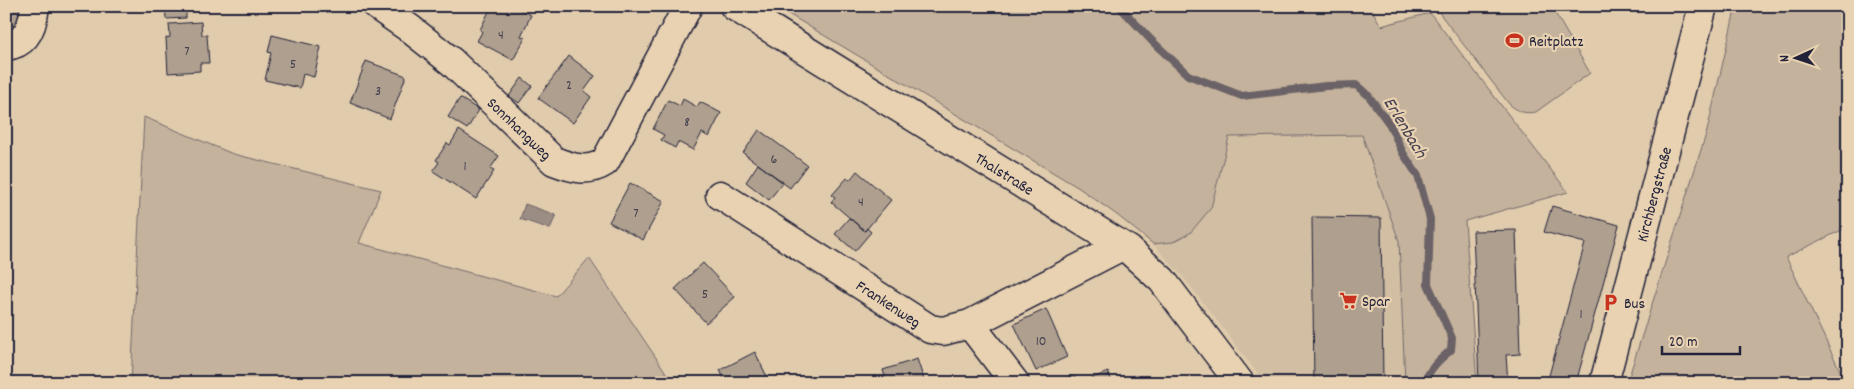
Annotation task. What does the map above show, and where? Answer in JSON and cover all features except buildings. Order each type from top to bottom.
[{"type":"street","points":[[6,46],[16,45],[24,39],[34,16],[35,6]]},
{"type":"street","name":"Sonnhangweg","points":[[377,6],[409,28],[452,62],[554,161],[570,168],[588,169],[605,162],[644,85],[688,6]]},
{"type":"street","name":"Thalstraße","points":[[734,6],[1122,246],[1162,280],[1240,383]]},
{"type":"street","name":"Kirchbergstraße","points":[[1604,383],[1703,6]]},
{"type":"street","name":"Frankenweg","points":[[720,195],[930,330],[943,330],[970,324],[1122,246]]},
{"type":"street","points":[[970,324],[1015,383]]},
{"type":"shaded area","points":[[775,6],[1370,6],[1381,26],[1430,13],[1568,192],[1465,221],[1477,383],[1405,383],[1399,241],[1362,135],[1229,137],[1211,208],[1190,233],[1173,242],[1153,244],[1079,188]]},
{"type":"shaded area","name":"Reitplatz","points":[[1434,6],[1551,6],[1590,73],[1536,112],[1519,111],[1509,104]]},
{"type":"shaded area","points":[[1736,6],[1848,6],[1848,227],[1786,257],[1846,383],[1627,383],[1707,131]]},
{"type":"shaded area","points":[[144,117],[233,154],[381,190],[359,243],[556,296],[589,258],[673,383],[131,383]]},
{"type":"shaded area","points":[[1362,134],[1399,241],[1405,383],[1265,383],[1184,278],[1153,244],[1173,242],[1211,208],[1229,137]]},
{"type":"shaded area","points":[[525,204],[556,215],[550,229],[520,219]]},
{"type":"waterway","name":"Erlenbach","points":[[1119,6],[1188,75],[1242,96],[1326,86],[1356,85],[1368,95],[1390,125],[1403,153],[1418,176],[1430,219],[1428,284],[1452,338],[1451,350],[1435,365],[1424,383]]},
{"type":"place","name":"Reitplatz","points":[[1515,40]]},
{"type":"place","name":"Spar","points":[[1348,300]]},
{"type":"place","name":"Bus","points":[[1610,302]]}]
